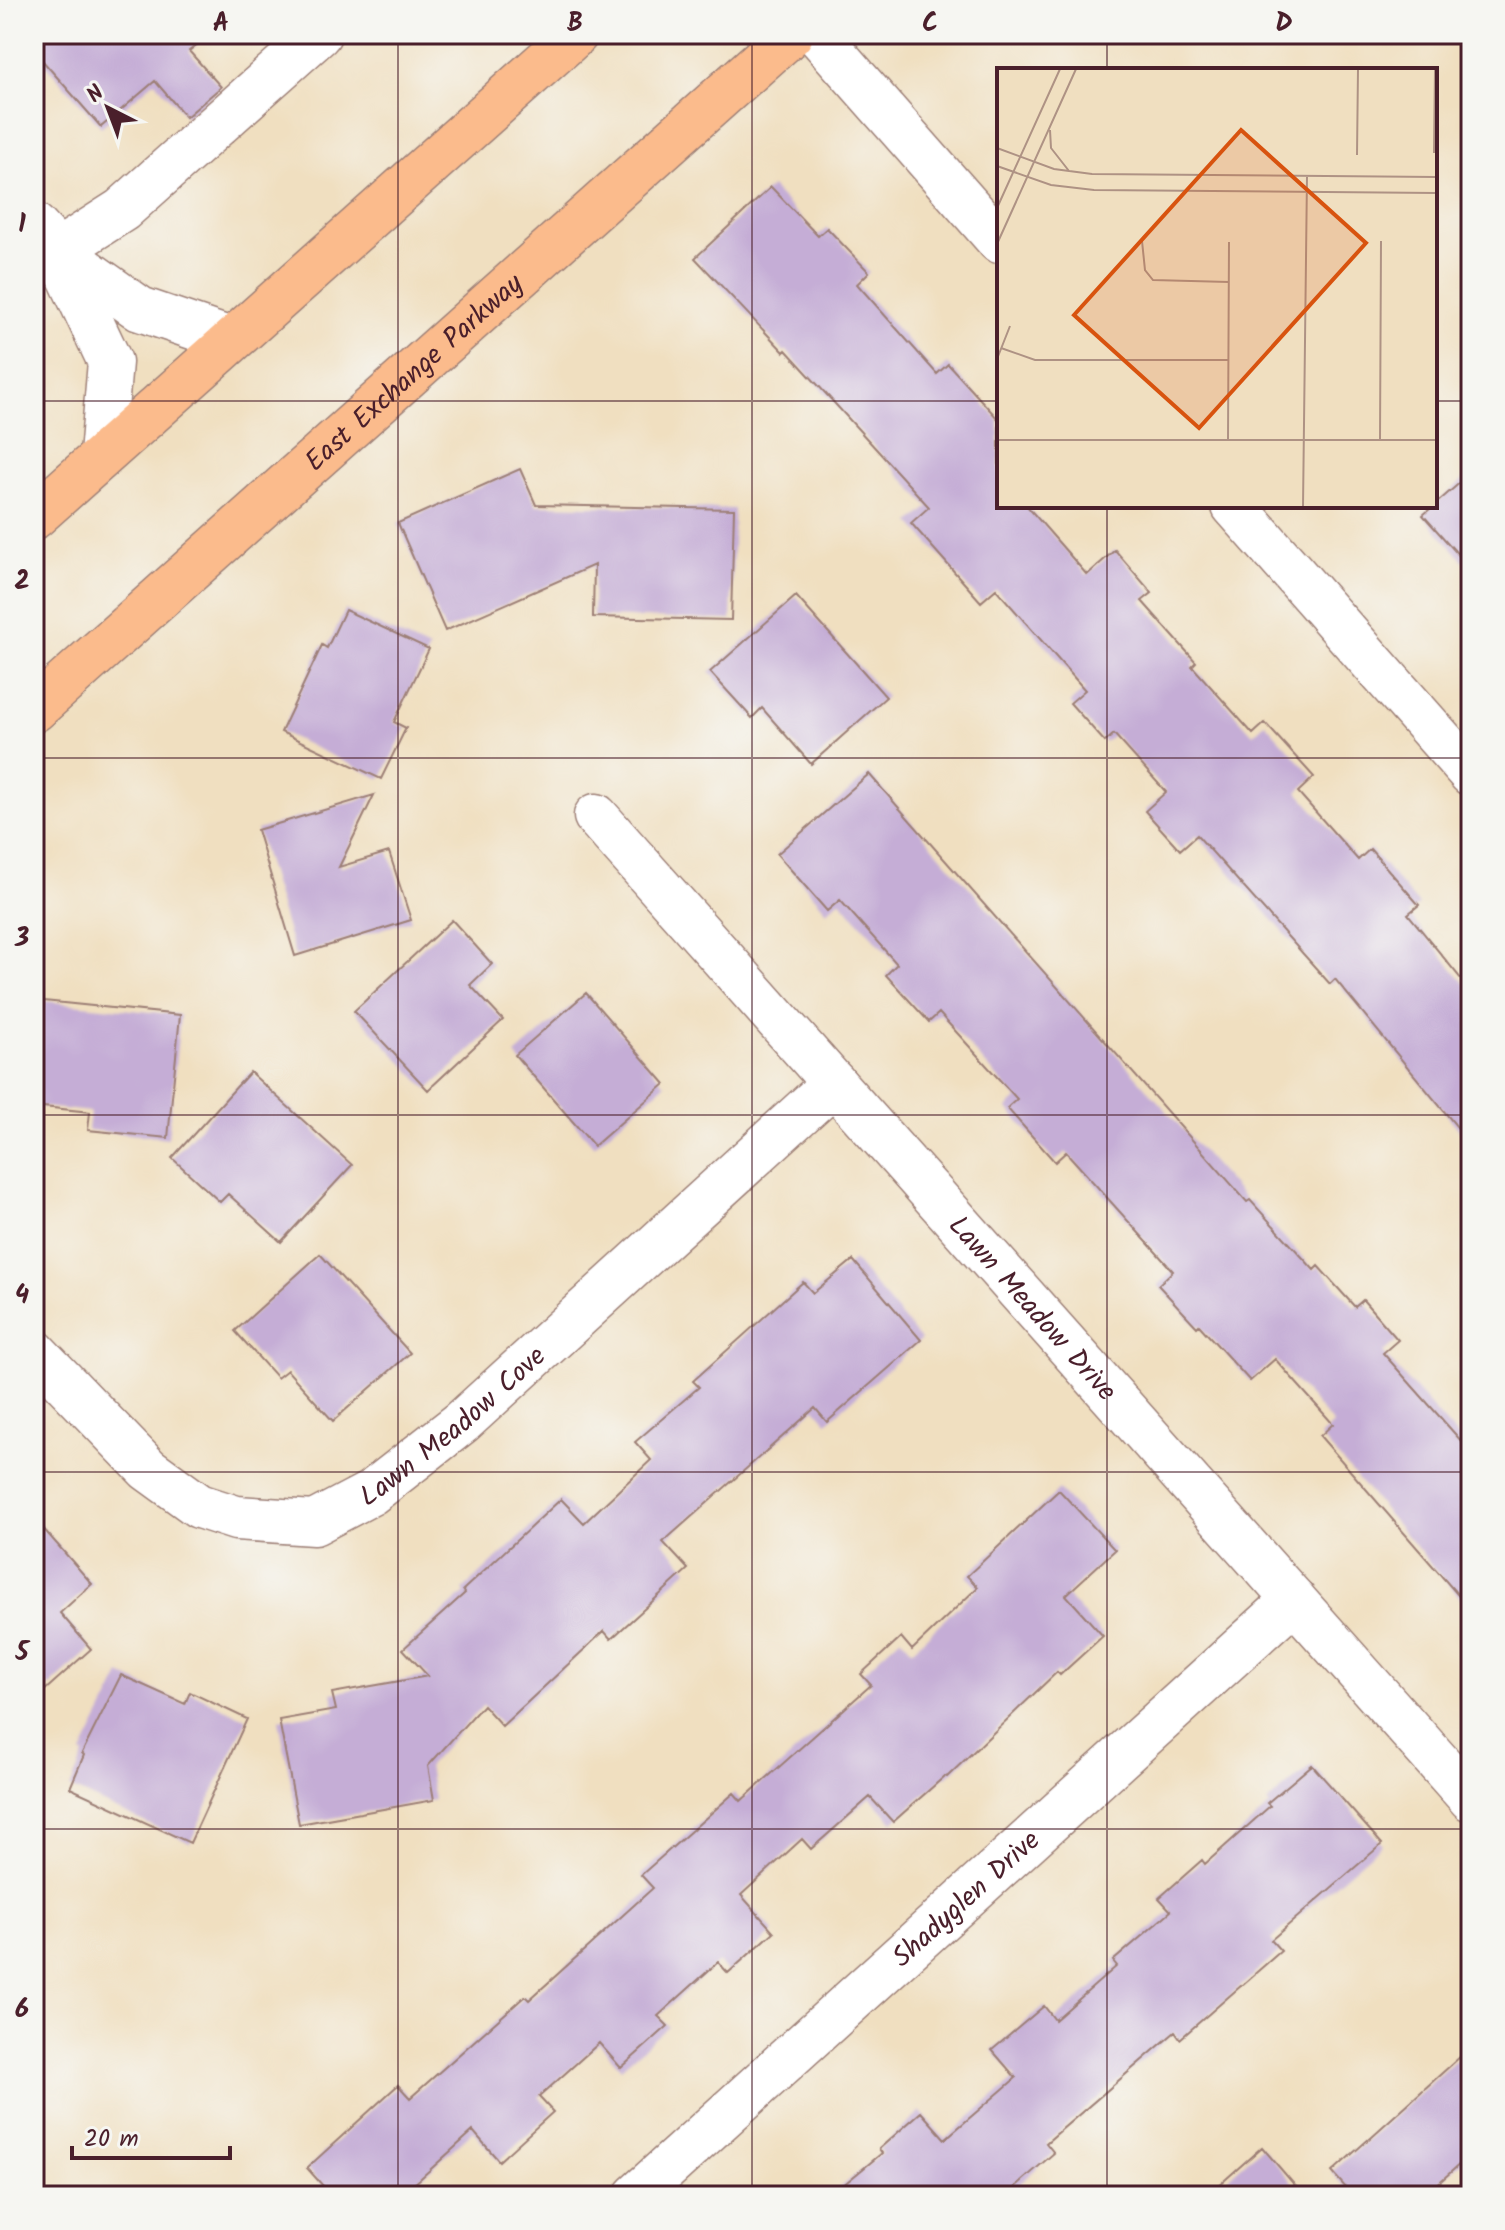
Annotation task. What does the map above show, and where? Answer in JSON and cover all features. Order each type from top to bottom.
[{"type":"main road","points":[[34,517],[576,34]]},
{"type":"main road","name":"East Exchange Parkway","points":[[34,710],[791,34]]},
{"type":"street","points":[[46,238],[122,210],[319,34]]},
{"type":"street","points":[[817,34],[997,239]]},
{"type":"street","points":[[46,238],[140,309],[231,340]]},
{"type":"street","points":[[46,238],[110,362],[102,455]]},
{"type":"street","points":[[1236,508],[1471,774]]},
{"type":"street","name":"Lawn Meadow Drive","points":[[596,816],[1471,1799]]},
{"type":"street","name":"Lawn Meadow Cove","points":[[34,1351],[148,1469],[199,1506],[236,1518],[314,1523],[371,1493],[462,1422],[834,1083]]},
{"type":"street","name":"Shadyglen Drive","points":[[636,2196],[1294,1600]]},
{"type":"building","points":[[34,34],[210,34],[189,51],[221,87],[186,117],[155,81],[101,127],[34,51]]},
{"type":"building","points":[[771,187],[818,236],[827,228],[869,272],[857,284],[937,374],[948,364],[997,418],[997,508],[1029,508],[1087,575],[1115,550],[1152,593],[1142,601],[1196,662],[1192,666],[1253,734],[1265,723],[1314,777],[1298,792],[1358,860],[1370,849],[1419,905],[1408,914],[1471,991],[1471,1144],[1335,979],[1330,984],[1197,835],[1180,850],[1145,811],[1166,792],[1114,734],[1105,742],[1070,703],[1085,690],[996,589],[981,602],[911,523],[929,507],[786,350],[784,352],[695,258]]},
{"type":"building","points":[[520,469],[536,505],[734,509],[731,620],[593,617],[594,565],[445,631],[398,523]]},
{"type":"building","points":[[1471,473],[1471,569],[1423,515],[1431,508],[1437,508],[1437,503]]},
{"type":"building","points":[[796,596],[886,697],[811,764],[762,708],[752,718],[710,672]]},
{"type":"building","points":[[345,610],[429,649],[394,722],[406,728],[381,779],[281,732],[322,645],[327,648]]},
{"type":"building","points":[[869,774],[1247,1202],[1250,1200],[1314,1270],[1318,1266],[1355,1307],[1363,1300],[1398,1340],[1383,1353],[1471,1452],[1471,1610],[1320,1436],[1333,1424],[1275,1359],[1250,1381],[1158,1285],[1173,1271],[1066,1152],[1055,1162],[1007,1108],[1017,1099],[939,1013],[929,1022],[886,975],[897,964],[840,900],[827,911],[777,854]]},
{"type":"building","points":[[374,795],[339,867],[389,852],[411,920],[295,956],[257,830]]},
{"type":"building","points":[[452,920],[492,964],[470,985],[503,1020],[428,1090],[354,1011]]},
{"type":"building","points":[[586,993],[665,1084],[594,1146],[515,1055]]},
{"type":"building","points":[[44,1001],[180,1015],[168,1138],[88,1130],[90,1112],[34,1106]]},
{"type":"building","points":[[250,1072],[352,1165],[281,1242],[228,1194],[220,1202],[172,1158]]},
{"type":"building","points":[[320,1254],[410,1353],[333,1421],[287,1370],[277,1378],[235,1331]]},
{"type":"building","points":[[853,1260],[921,1340],[827,1422],[815,1408],[663,1542],[688,1569],[611,1639],[604,1631],[502,1726],[483,1705],[428,1766],[434,1800],[299,1824],[279,1720],[336,1710],[332,1693],[428,1676],[403,1649],[465,1593],[463,1590],[561,1499],[584,1523],[651,1460],[635,1442],[699,1387],[693,1381],[803,1282],[813,1293]]},
{"type":"building","points":[[1059,1490],[1115,1550],[1066,1595],[1103,1636],[1060,1675],[1057,1672],[947,1777],[893,1822],[870,1797],[811,1849],[802,1839],[741,1895],[774,1932],[728,1973],[718,1962],[658,2016],[668,2026],[621,2068],[599,2043],[539,2097],[553,2112],[499,2161],[473,2131],[401,2196],[332,2196],[307,2168],[398,2085],[410,2098],[525,1996],[529,2000],[653,1888],[641,1875],[734,1793],[741,1801],[871,1685],[861,1674],[901,1637],[912,1650],[978,1587],[967,1576]]},
{"type":"building","points":[[34,1518],[92,1584],[60,1613],[91,1649],[34,1700]]},
{"type":"building","points":[[121,1675],[185,1704],[190,1692],[247,1719],[190,1843],[70,1788],[84,1755],[82,1753]]},
{"type":"building","points":[[1312,1765],[1382,1844],[1271,1940],[1281,1951],[1180,2039],[1175,2032],[1046,2143],[1054,2153],[1005,2196],[830,2196],[882,2153],[879,2149],[921,2112],[945,2139],[1016,2078],[992,2050],[1044,2006],[1055,2020],[1117,1966],[1113,1961],[1171,1911],[1159,1898],[1202,1860],[1205,1864],[1270,1806],[1267,1803]]},
{"type":"building","points":[[1471,2047],[1471,2154],[1424,2196],[1353,2196],[1332,2172]]},
{"type":"building","points":[[1262,2147],[1304,2196],[1207,2196]]}]
